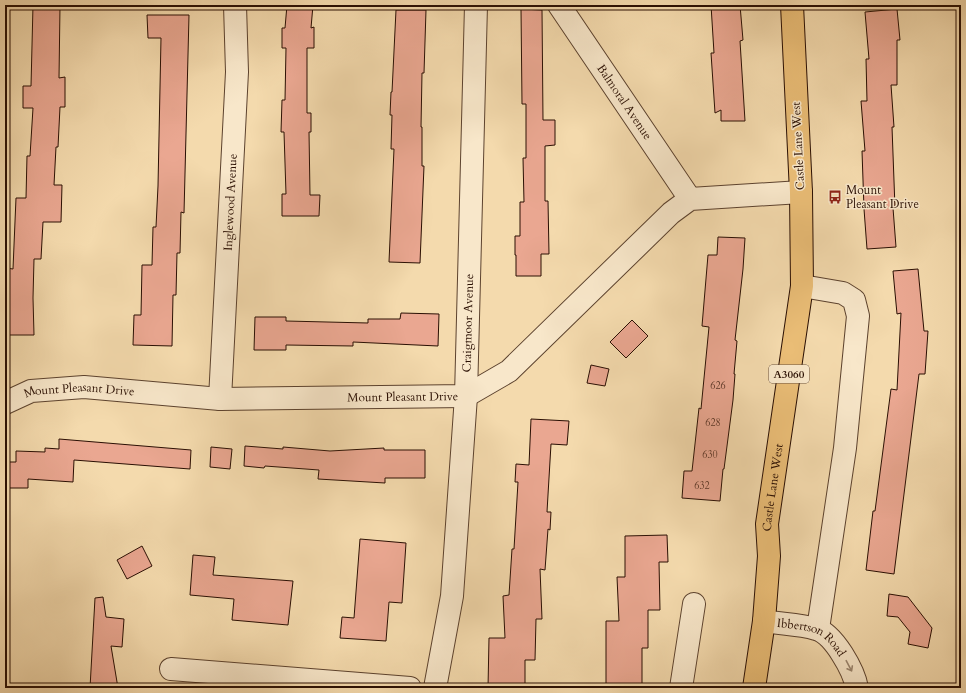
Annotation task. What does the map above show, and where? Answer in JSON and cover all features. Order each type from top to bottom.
[{"type":"main road","name":"Castle Lane West","points":[[754,688],[764,621],[769,556],[767,524],[802,286],[801,192],[792,5]]},
{"type":"street","name":"Inglewood Avenue","points":[[220,399],[238,72],[235,5]]},
{"type":"street","name":"Craigmoor Avenue","points":[[435,688],[452,596],[466,396],[476,5]]},
{"type":"street","name":"Balmoral Avenue","points":[[559,5],[690,199]]},
{"type":"street","points":[[690,199],[801,192]]},
{"type":"street","name":"Mount Pleasant Drive","points":[[5,403],[31,391],[84,387],[220,399],[466,396],[509,371],[670,213],[690,199]]},
{"type":"street","points":[[802,286],[844,293],[854,300],[858,316],[845,448],[818,629]]},
{"type":"street","points":[[681,688],[694,604]]},
{"type":"street","name":"Ibbertson Road","points":[[764,621],[818,629],[833,641],[848,664],[855,679],[857,688]]},
{"type":"street","points":[[171,669],[410,688]]},
{"type":"building","points":[[33,5],[60,6],[59,78],[65,77],[65,107],[60,107],[54,185],[62,185],[61,222],[43,222],[41,259],[34,259],[34,335],[5,335],[6,268],[13,269],[16,198],[26,198],[27,156],[30,156],[33,108],[23,108],[23,86],[31,86]]},
{"type":"building","points":[[287,5],[313,5],[311,28],[314,27],[314,48],[307,48],[307,113],[311,113],[311,132],[309,132],[310,195],[320,195],[319,216],[282,216],[282,194],[286,194],[284,132],[281,132],[282,100],[285,100],[286,48],[282,48],[282,28],[285,28]]},
{"type":"building","points":[[711,5],[740,5],[743,40],[740,41],[745,121],[721,121],[721,110],[715,113],[711,53],[714,53]]},
{"type":"building","points":[[521,9],[542,10],[543,120],[555,120],[555,145],[545,146],[545,201],[548,201],[549,254],[541,254],[541,276],[516,276],[515,236],[520,236],[520,202],[524,202],[523,158],[526,158],[526,104],[522,104]]},
{"type":"building","points":[[897,9],[900,40],[897,40],[897,85],[891,85],[894,127],[892,127],[895,208],[893,208],[896,247],[867,249],[862,151],[865,151],[861,101],[867,101],[866,59],[869,59],[865,12]]},
{"type":"building","points":[[396,10],[426,10],[424,73],[422,73],[421,127],[422,166],[424,166],[420,263],[389,262],[394,149],[391,149],[392,115],[390,115]]},
{"type":"building","points":[[147,15],[189,15],[184,213],[181,212],[180,253],[177,253],[176,295],[173,295],[172,346],[133,345],[134,315],[141,315],[142,265],[152,265],[153,227],[156,227],[158,186],[161,38],[148,38]]},
{"type":"building","points":[[718,237],[745,238],[735,340],[737,341],[733,400],[720,501],[682,498],[684,471],[692,471],[699,408],[701,409],[709,327],[702,326],[708,255],[717,255]]},
{"type":"building","points":[[918,269],[924,331],[928,331],[925,374],[919,374],[894,574],[866,570],[891,389],[897,390],[901,313],[897,314],[893,271]]},
{"type":"building","points":[[401,313],[439,314],[438,346],[353,342],[353,346],[286,345],[286,350],[254,350],[255,317],[286,317],[286,321],[368,323],[368,319],[400,319]]},
{"type":"building","points":[[632,320],[648,336],[626,358],[610,342]]},
{"type":"building","points":[[591,365],[609,369],[605,386],[587,383]]},
{"type":"building","points":[[531,419],[569,421],[567,445],[551,444],[547,512],[551,512],[550,530],[548,529],[545,570],[540,569],[542,619],[536,619],[535,660],[525,660],[525,688],[488,688],[489,638],[505,638],[503,596],[509,595],[512,549],[514,549],[518,482],[515,482],[516,464],[529,465]]},
{"type":"building","points":[[59,439],[191,450],[190,469],[74,460],[73,482],[28,479],[28,488],[5,488],[5,462],[16,462],[16,451],[45,452],[45,448],[59,449]]},
{"type":"building","points":[[245,446],[283,449],[283,447],[330,451],[384,448],[384,450],[425,450],[425,478],[385,478],[385,483],[318,479],[319,470],[244,466]]},
{"type":"building","points":[[211,447],[232,449],[230,469],[210,467]]},
{"type":"building","points":[[667,535],[668,562],[659,562],[660,610],[648,610],[648,648],[642,648],[642,688],[606,688],[606,621],[619,621],[617,577],[625,577],[625,536]]},
{"type":"building","points":[[360,539],[406,543],[402,603],[389,602],[386,641],[340,638],[342,617],[354,618]]},
{"type":"building","points":[[142,546],[152,566],[127,579],[117,560]]},
{"type":"building","points":[[193,555],[215,557],[213,575],[293,581],[288,625],[232,620],[234,599],[190,595]]},
{"type":"building","points":[[889,594],[908,597],[932,628],[928,648],[908,644],[910,632],[898,617],[887,616]]},
{"type":"building","points":[[103,597],[106,617],[124,619],[122,647],[111,646],[118,688],[90,688],[95,598]]},
{"type":"place","name":"Mount Pleasant Drive","points":[[835,197]]}]
